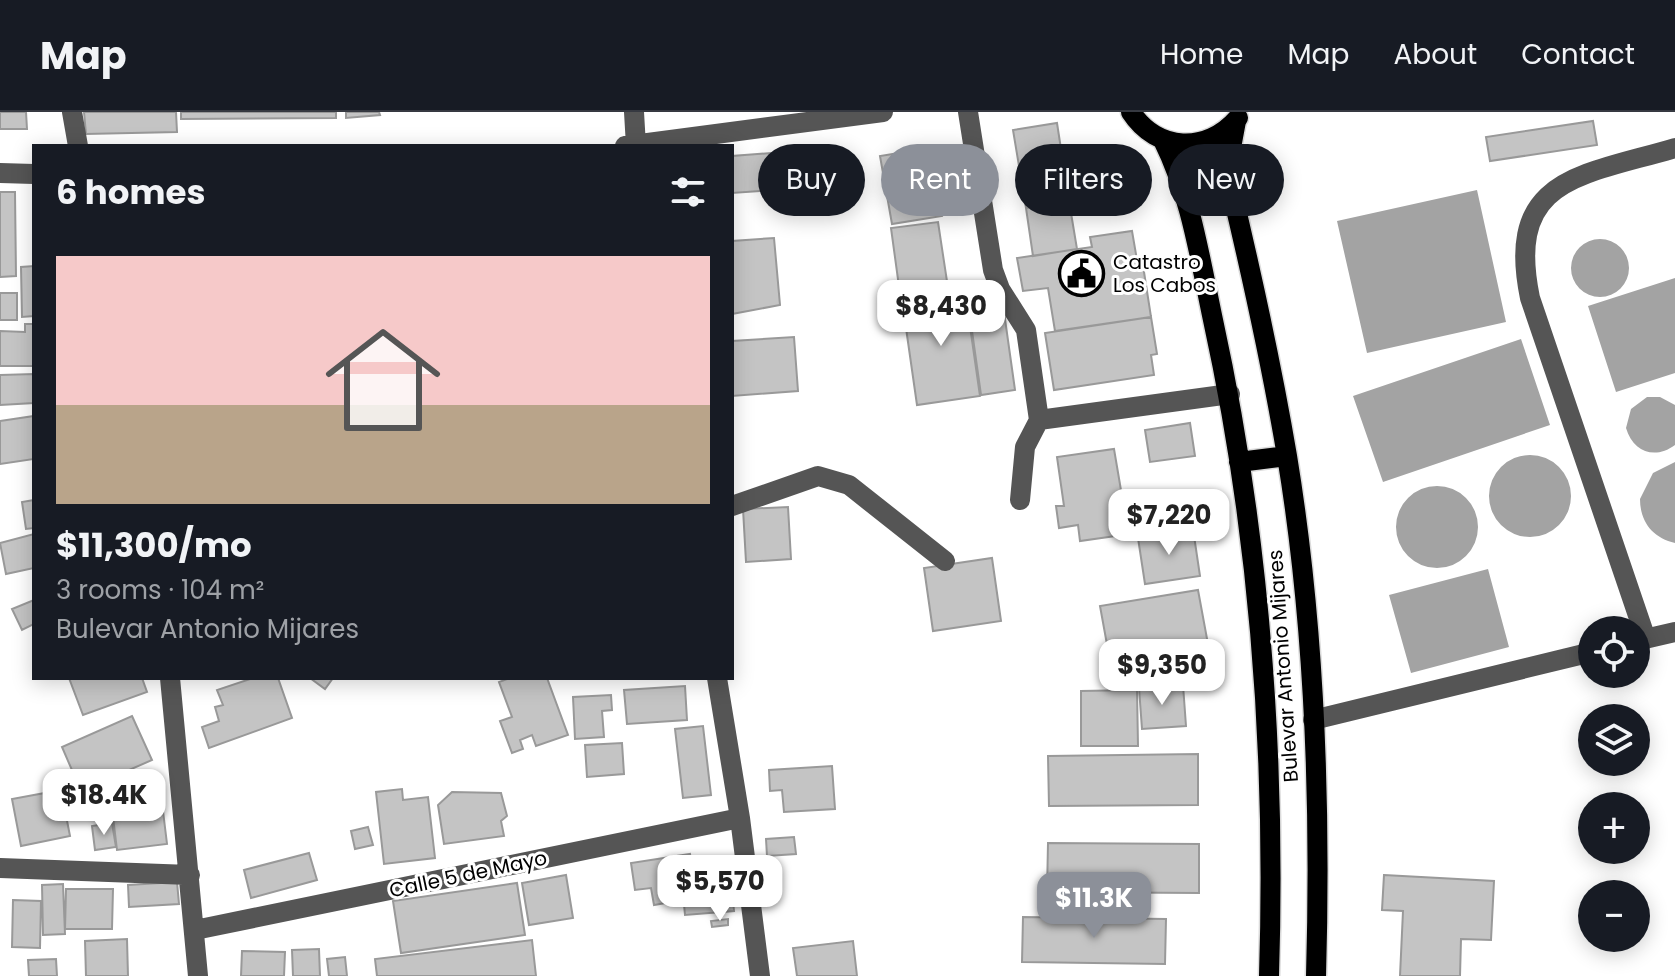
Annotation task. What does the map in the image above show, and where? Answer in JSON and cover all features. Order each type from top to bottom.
[{"type":"main road","points":[[1131,112],[1149,133],[1182,145],[1203,142],[1221,134],[1241,115]]},
{"type":"main road","name":"Bulevar Antonio Mijares","points":[[1241,115],[1228,164],[1231,188],[1287,456],[1302,580],[1313,720],[1316,976]]},
{"type":"main road","name":"Bulevar Antonio Mijares","points":[[1163,140],[1177,168],[1190,210],[1230,394],[1239,462],[1269,729],[1269,976]]},
{"type":"main road","points":[[1239,462],[1287,456]]},
{"type":"street","points":[[72,112],[78,144]]},
{"type":"street","points":[[632,144],[634,112]]},
{"type":"street","points":[[645,144],[832,115],[883,112]]},
{"type":"street","points":[[968,112],[993,270],[1000,289],[1026,330],[1039,420],[1025,447],[1020,500]]},
{"type":"street","points":[[1633,616],[1530,298],[1523,243],[1532,213],[1555,190],[1675,148]]},
{"type":"street","points":[[0,173],[32,174]]},
{"type":"street","points":[[1039,420],[1230,394]]},
{"type":"street","points":[[734,505],[818,476],[849,485],[945,561]]},
{"type":"street","points":[[1650,638],[1675,632]]},
{"type":"street","points":[[1313,720],[1578,655]]},
{"type":"street","points":[[170,680],[198,976]]},
{"type":"street","points":[[717,680],[740,818],[760,976]]},
{"type":"street","name":"Calle 5 de Mayo","points":[[195,930],[740,818]]},
{"type":"street","points":[[0,868],[190,875]]},
{"type":"shaded area","points":[[1477,190],[1506,322],[1367,353],[1337,221]]},
{"type":"shaded area","points":[[1600,239],[1620,248],[1629,268],[1620,288],[1600,297],[1580,288],[1571,268],[1580,248]]},
{"type":"shaded area","points":[[1675,278],[1675,373],[1616,392],[1588,306]]},
{"type":"shaded area","points":[[1521,339],[1550,425],[1383,482],[1353,396]]},
{"type":"shaded area","points":[[1647,397],[1660,397],[1675,405],[1675,445],[1667,450],[1646,451],[1629,436],[1626,428],[1631,409]]},
{"type":"shaded area","points":[[1522,455],[1538,455],[1553,462],[1564,473],[1571,496],[1568,512],[1559,525],[1538,537],[1522,537],[1507,530],[1496,519],[1489,504],[1489,488],[1496,473],[1507,462]]},
{"type":"shaded area","points":[[1675,462],[1675,543],[1649,528],[1642,515],[1640,499],[1653,473]]},
{"type":"shaded area","points":[[1429,486],[1445,486],[1460,493],[1471,504],[1478,527],[1475,543],[1466,556],[1445,568],[1429,568],[1414,561],[1403,550],[1396,535],[1396,519],[1403,504],[1414,493]]},
{"type":"shaded area","points":[[1488,569],[1509,647],[1411,673],[1389,595]]},
{"type":"building","points":[[0,112],[26,112],[27,129],[0,129]]},
{"type":"building","points":[[84,112],[176,112],[177,132],[86,134]]},
{"type":"building","points":[[181,112],[336,112],[336,118],[181,119]]},
{"type":"building","points":[[346,112],[379,112],[380,115],[346,118]]},
{"type":"building","points":[[1593,121],[1597,145],[1490,161],[1486,137]]},
{"type":"building","points":[[1057,123],[1060,144],[1015,144],[1013,130]]},
{"type":"building","points":[[758,154],[758,191],[734,193],[734,156]]},
{"type":"building","points":[[0,192],[15,192],[16,276],[0,277]]},
{"type":"building","points":[[891,216],[942,216],[892,224]]},
{"type":"building","points":[[1027,216],[1072,216],[1077,249],[1033,256]]},
{"type":"building","points":[[938,222],[948,288],[900,294],[891,228]]},
{"type":"building","name":"Catastro Los Cabos","points":[[1132,231],[1137,260],[1142,259],[1151,317],[1055,331],[1048,288],[1023,291],[1017,258],[1092,247],[1090,237]]},
{"type":"building","points":[[774,238],[780,305],[734,314],[734,241]]},
{"type":"building","points":[[32,266],[32,316],[22,317],[21,267]]},
{"type":"building","points":[[965,291],[980,396],[917,405],[902,300]]},
{"type":"building","points":[[0,293],[17,293],[17,320],[0,320]]},
{"type":"building","points":[[1004,312],[1015,390],[981,395],[970,317]]},
{"type":"building","points":[[1151,317],[1157,354],[1151,355],[1154,375],[1054,390],[1045,333]]},
{"type":"building","points":[[25,324],[32,324],[32,366],[0,366],[0,331],[25,332]]},
{"type":"building","points":[[794,337],[798,391],[734,396],[734,341]]},
{"type":"building","points":[[32,374],[32,403],[0,405],[0,375]]},
{"type":"building","points":[[32,416],[32,459],[0,464],[0,421]]},
{"type":"building","points":[[1190,423],[1195,456],[1150,462],[1145,430]]},
{"type":"building","points":[[1114,449],[1123,502],[1130,501],[1137,533],[1080,541],[1078,525],[1059,528],[1056,506],[1064,506],[1057,457]]},
{"type":"building","points":[[1195,491],[1200,523],[1151,531],[1147,499]]},
{"type":"building","points":[[32,500],[32,528],[26,529],[22,502]]},
{"type":"building","points":[[788,507],[791,559],[746,562],[743,509]]},
{"type":"building","points":[[1193,529],[1200,576],[1145,584],[1138,538]]},
{"type":"building","points":[[32,535],[32,568],[6,574],[0,543]]},
{"type":"building","points":[[992,558],[1001,621],[933,631],[924,568]]},
{"type":"building","points":[[1198,590],[1210,655],[1112,672],[1100,606]]},
{"type":"building","points":[[32,601],[32,625],[22,630],[12,609]]},
{"type":"building","points":[[70,680],[143,680],[147,692],[83,715]]},
{"type":"building","points":[[247,680],[279,680],[292,718],[209,748],[202,727],[219,721],[215,707],[223,705],[217,690]]},
{"type":"building","points":[[313,680],[332,680],[325,689]]},
{"type":"building","points":[[548,680],[568,735],[536,746],[532,735],[520,740],[523,749],[512,753],[500,721],[512,717],[499,682]]},
{"type":"building","points":[[1183,685],[1186,726],[1142,729],[1139,688]]},
{"type":"building","points":[[685,686],[687,720],[627,724],[624,690]]},
{"type":"building","points":[[1137,690],[1138,746],[1081,746],[1081,691]]},
{"type":"building","points":[[611,695],[612,710],[602,711],[604,737],[575,739],[573,697]]},
{"type":"building","points":[[132,716],[152,760],[81,791],[62,747]]},
{"type":"building","points":[[703,726],[711,795],[683,798],[675,729]]},
{"type":"building","points":[[622,743],[624,774],[587,777],[585,745]]},
{"type":"building","points":[[1198,754],[1198,805],[1049,806],[1048,756]]},
{"type":"building","points":[[832,766],[835,809],[784,812],[782,790],[770,791],[769,770]]},
{"type":"building","points":[[402,789],[403,800],[428,797],[435,858],[384,864],[376,792]]},
{"type":"building","points":[[61,790],[70,836],[21,846],[12,799]]},
{"type":"building","points":[[452,792],[501,793],[507,816],[501,821],[504,836],[444,844],[438,805]]},
{"type":"building","points":[[163,811],[167,844],[117,850],[113,817]]},
{"type":"building","points":[[112,823],[116,847],[95,850],[92,826]]},
{"type":"building","points":[[368,827],[373,845],[355,849],[351,831]]},
{"type":"building","points":[[794,837],[796,854],[767,856],[766,839]]},
{"type":"building","points":[[1048,843],[1199,844],[1199,893],[1047,892]]},
{"type":"building","points":[[309,853],[317,880],[251,898],[244,870]]},
{"type":"building","points":[[690,854],[695,886],[675,889],[677,901],[654,905],[651,888],[635,890],[631,863]]},
{"type":"building","points":[[566,875],[573,918],[529,925],[522,883]]},
{"type":"building","points":[[1384,875],[1494,881],[1491,940],[1461,939],[1460,976],[1400,976],[1403,911],[1382,910]]},
{"type":"building","points":[[177,882],[179,904],[129,907],[128,885]]},
{"type":"building","points":[[517,883],[525,935],[401,953],[393,901]]},
{"type":"building","points":[[63,884],[65,934],[43,935],[42,885]]},
{"type":"building","points":[[66,889],[113,889],[112,929],[65,929]]},
{"type":"building","points":[[732,890],[734,911],[685,915],[683,894]]},
{"type":"building","points":[[13,900],[41,901],[40,948],[12,947]]},
{"type":"building","points":[[1023,917],[1166,919],[1165,964],[1022,962]]},
{"type":"building","points":[[728,919],[728,925],[712,927],[711,921]]},
{"type":"building","points":[[127,939],[128,976],[86,976],[85,941]]},
{"type":"building","points":[[532,940],[536,976],[377,976],[375,959]]},
{"type":"building","points":[[853,941],[857,976],[797,976],[793,948]]},
{"type":"building","points":[[319,949],[320,976],[293,976],[292,950]]},
{"type":"building","points":[[242,951],[285,952],[284,976],[241,976]]},
{"type":"building","points":[[345,957],[347,976],[329,976],[327,959]]},
{"type":"building","points":[[56,959],[57,976],[29,976],[28,960]]},
{"type":"place","name":"Catastro Los Cabos","points":[[1082,274]]}]
